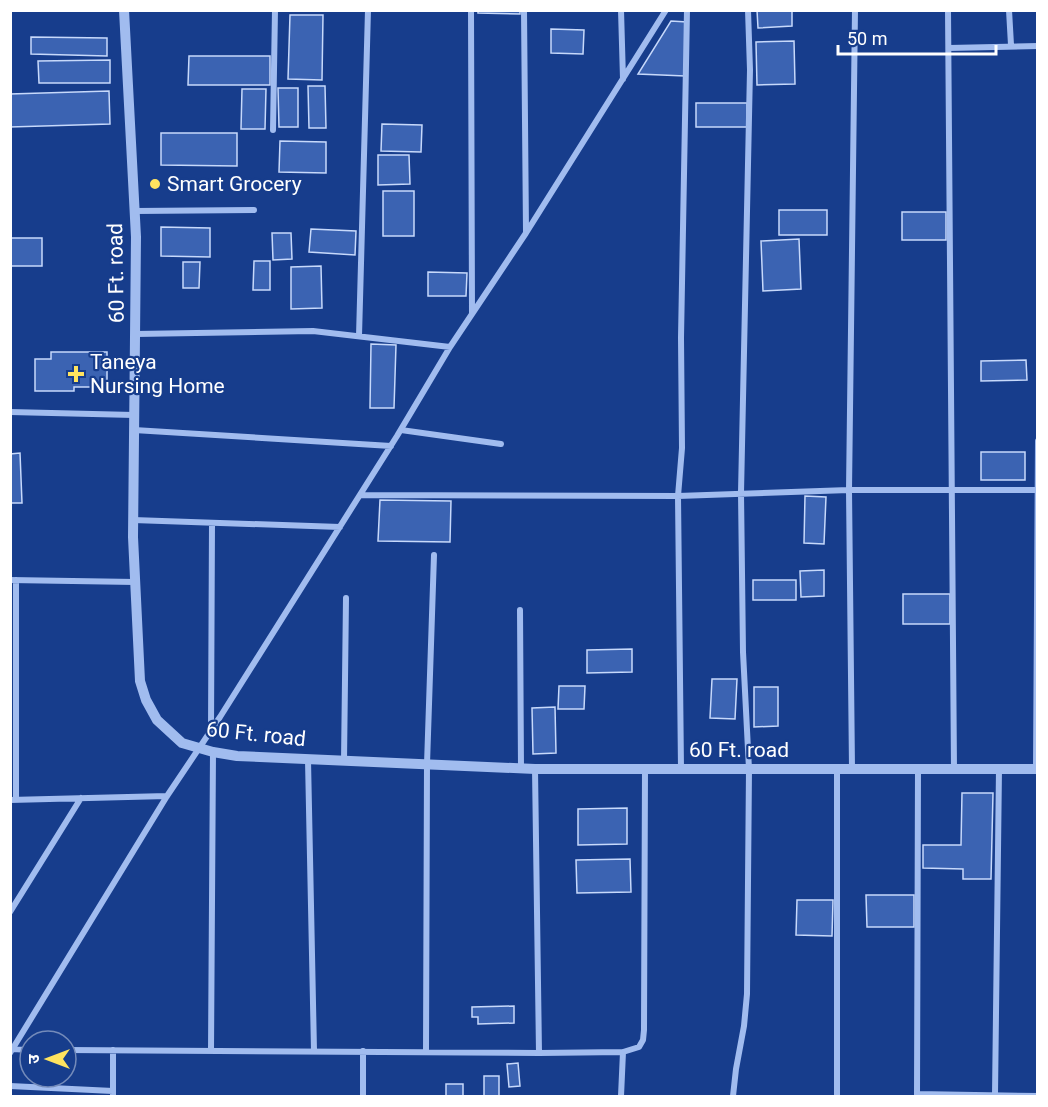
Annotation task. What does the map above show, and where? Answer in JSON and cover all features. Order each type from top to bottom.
[{"type":"street","name":"60 Ft. road","points":[[124,10],[135,211],[133,520],[140,681],[146,700],[157,720],[167,731],[182,743],[213,752],[237,756],[344,761],[535,769],[1037,769]]},
{"type":"street","points":[[273,130],[275,10]]},
{"type":"street","points":[[359,336],[369,10]]},
{"type":"street","points":[[471,10],[472,314]]},
{"type":"street","points":[[524,10],[526,233]]},
{"type":"street","points":[[621,10],[623,80]]},
{"type":"street","points":[[12,1051],[167,796],[340,527],[450,347],[526,233],[666,10]]},
{"type":"street","points":[[681,769],[678,496],[682,448],[681,338],[687,10]]},
{"type":"street","points":[[734,1096],[747,994],[749,769],[743,652],[741,493],[750,82],[748,10]]},
{"type":"street","points":[[852,769],[849,490],[855,10]]},
{"type":"street","points":[[948,10],[954,769]]},
{"type":"street","points":[[1009,10],[1011,45]]},
{"type":"street","points":[[949,48],[1038,46]]},
{"type":"street","points":[[135,211],[254,210]]},
{"type":"street","points":[[136,334],[313,331],[450,347]]},
{"type":"street","points":[[10,412],[134,415]]},
{"type":"street","points":[[134,430],[391,446]]},
{"type":"street","points":[[401,430],[501,444]]},
{"type":"street","points":[[1037,769],[1038,441]]},
{"type":"street","points":[[360,495],[678,496],[849,490],[1037,490]]},
{"type":"street","points":[[133,520],[340,527]]},
{"type":"street","points":[[211,730],[212,523]]},
{"type":"street","points":[[426,1052],[428,764],[434,555]]},
{"type":"street","points":[[135,582],[13,580],[13,800],[167,796]]},
{"type":"street","points":[[344,761],[346,598]]},
{"type":"street","points":[[520,610],[521,768]]},
{"type":"street","points":[[211,1051],[213,752]]},
{"type":"street","points":[[308,759],[314,1051]]},
{"type":"street","points":[[535,769],[538,1053]]},
{"type":"street","points":[[78,1050],[538,1053],[623,1052],[639,1047],[643,1040],[644,1030],[645,769]]},
{"type":"street","points":[[837,769],[837,1096]]},
{"type":"street","points":[[918,769],[917,1095],[1038,1096]]},
{"type":"street","points":[[995,1095],[999,769]]},
{"type":"street","points":[[10,912],[81,798]]},
{"type":"street","points":[[10,1086],[113,1094],[113,1050]]},
{"type":"street","points":[[363,1051],[363,1096]]},
{"type":"street","points":[[621,1096],[623,1052]]},
{"type":"building","points":[[478,10],[520,10],[520,14],[478,13]]},
{"type":"building","points":[[757,10],[792,10],[792,26],[758,28]]},
{"type":"building","points":[[290,15],[323,15],[322,80],[288,79]]},
{"type":"building","points":[[671,21],[687,22],[685,76],[638,74]]},
{"type":"building","points":[[551,29],[584,30],[583,54],[551,53]]},
{"type":"building","points":[[31,37],[107,38],[107,56],[31,54]]},
{"type":"building","points":[[794,41],[795,84],[757,85],[756,42]]},
{"type":"building","points":[[189,56],[270,56],[270,85],[188,85]]},
{"type":"building","points":[[110,60],[110,83],[39,83],[38,61]]},
{"type":"building","points":[[308,86],[325,86],[326,128],[309,128]]},
{"type":"building","points":[[278,88],[298,88],[298,127],[279,127]]},
{"type":"building","points":[[242,89],[266,89],[265,129],[241,129]]},
{"type":"building","points":[[109,91],[110,124],[10,127],[10,94]]},
{"type":"building","points":[[696,103],[747,103],[747,127],[696,127]]},
{"type":"building","points":[[382,124],[422,125],[421,152],[381,151]]},
{"type":"building","points":[[161,133],[237,133],[237,166],[161,165]]},
{"type":"building","points":[[280,141],[326,142],[326,173],[279,172]]},
{"type":"building","points":[[378,155],[409,155],[410,184],[378,185]]},
{"type":"building","points":[[383,191],[414,191],[414,236],[383,236]]},
{"type":"building","points":[[779,210],[827,210],[827,235],[779,235]]},
{"type":"building","points":[[902,212],[946,212],[946,240],[902,240]]},
{"type":"building","points":[[161,227],[210,228],[210,257],[161,256]]},
{"type":"building","points":[[311,229],[356,231],[355,255],[309,252]]},
{"type":"building","points":[[272,233],[291,233],[292,259],[273,260]]},
{"type":"building","points":[[10,238],[42,238],[42,266],[10,266]]},
{"type":"building","points":[[799,239],[801,289],[763,291],[761,241]]},
{"type":"building","points":[[254,261],[270,261],[270,290],[253,290]]},
{"type":"building","points":[[183,262],[200,262],[199,288],[183,288]]},
{"type":"building","points":[[321,266],[322,308],[291,309],[291,267]]},
{"type":"building","points":[[428,272],[467,273],[466,296],[428,296]]},
{"type":"building","points":[[371,344],[396,345],[394,408],[370,408]]},
{"type":"building","points":[[51,352],[107,352],[107,387],[74,387],[74,391],[35,391],[35,359],[51,359]]},
{"type":"building","points":[[1026,360],[1027,380],[981,381],[981,361]]},
{"type":"building","points":[[981,452],[1025,452],[1025,480],[981,480]]},
{"type":"building","points":[[20,453],[22,503],[10,503],[10,454]]},
{"type":"building","points":[[805,496],[826,497],[824,544],[804,543]]},
{"type":"building","points":[[380,500],[451,501],[450,542],[378,541]]},
{"type":"building","points":[[824,570],[824,596],[801,597],[800,571]]},
{"type":"building","points":[[753,580],[796,580],[796,600],[753,600]]},
{"type":"building","points":[[903,594],[950,594],[950,624],[903,624]]},
{"type":"building","points":[[632,649],[632,672],[587,673],[587,650]]},
{"type":"building","points":[[712,679],[737,679],[735,719],[710,718]]},
{"type":"building","points":[[559,686],[585,686],[584,709],[558,709]]},
{"type":"building","points":[[754,687],[778,687],[778,726],[754,727]]},
{"type":"building","points":[[555,707],[556,753],[533,754],[532,708]]},
{"type":"building","points":[[962,793],[993,793],[991,879],[963,879],[963,869],[923,868],[923,845],[961,845]]},
{"type":"building","points":[[627,808],[627,844],[578,845],[578,809]]},
{"type":"building","points":[[630,859],[631,892],[577,893],[576,860]]},
{"type":"building","points":[[866,895],[914,895],[914,927],[867,927]]},
{"type":"building","points":[[797,900],[833,900],[832,936],[796,935]]},
{"type":"building","points":[[514,1006],[514,1023],[478,1024],[478,1017],[472,1017],[472,1007]]},
{"type":"building","points":[[518,1063],[520,1086],[509,1087],[507,1064]]},
{"type":"building","points":[[484,1076],[499,1076],[499,1096],[484,1096]]},
{"type":"building","points":[[446,1084],[463,1084],[463,1096],[446,1096]]},
{"type":"place","name":"Smart Grocery","points":[[155,184]]},
{"type":"place","name":"Taneya Nursing Home","points":[[76,374]]}]
